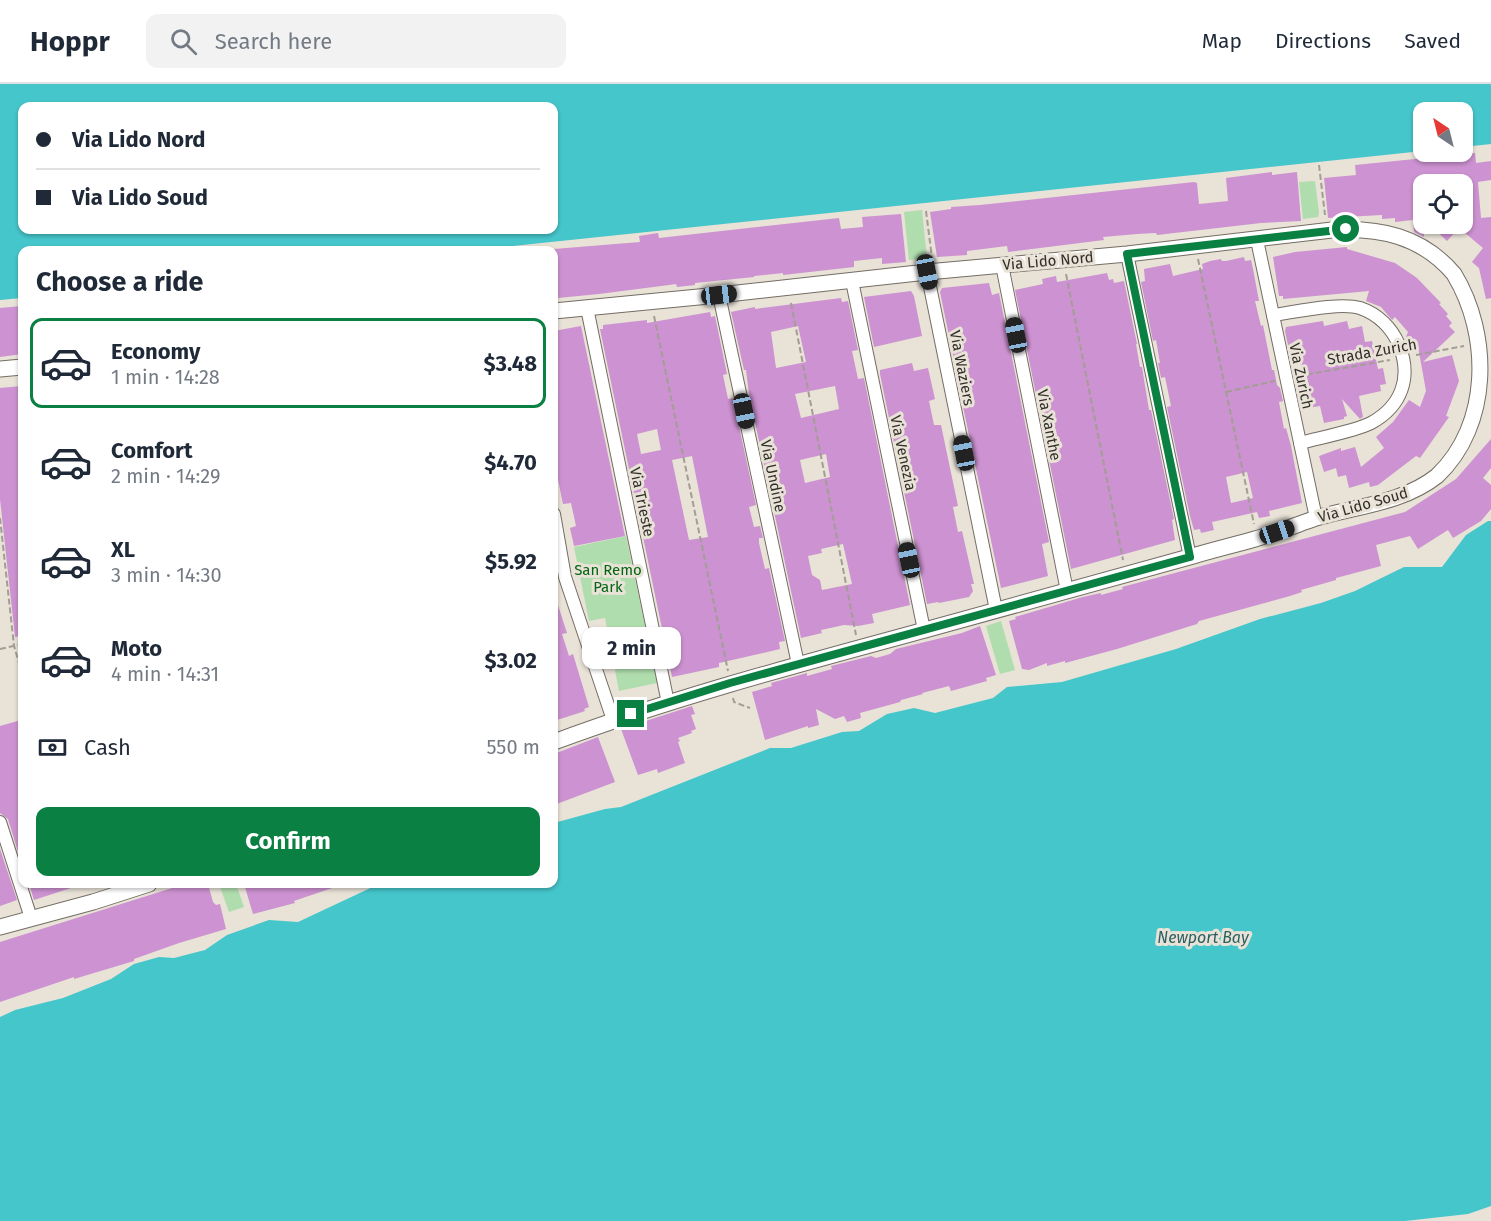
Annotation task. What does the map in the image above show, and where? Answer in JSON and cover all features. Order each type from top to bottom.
[{"type":"street","name":"Via Lido Nord","points":[[558,311],[1196,247],[1358,228],[1381,230],[1400,237],[1439,258],[1462,284],[1473,301],[1483,324],[1487,341]]},
{"type":"street","name":"Via Zurich","points":[[1257,240],[1316,518]]},
{"type":"street","points":[[1127,254],[1190,557]]},
{"type":"street","name":"Via Xanthe","points":[[1002,265],[1066,591]]},
{"type":"street","name":"Via Waziers","points":[[930,272],[996,610]]},
{"type":"street","name":"Via Venezia","points":[[852,281],[924,630]]},
{"type":"street","name":"Via Undine","points":[[719,295],[798,664]]},
{"type":"street","points":[[1273,315],[1340,307],[1359,308],[1378,317],[1394,332],[1404,357],[1406,375],[1401,393],[1388,411],[1370,424],[1300,443]]},
{"type":"street","name":"Via Trieste","points":[[587,308],[668,703]]},
{"type":"street","name":"Via Lido Soud","points":[[558,741],[613,720],[730,683],[1190,557],[1316,518],[1404,496],[1440,474],[1458,454],[1481,418],[1488,387],[1487,341]]},
{"type":"street","points":[[0,369],[18,367]]},
{"type":"street","points":[[558,535],[566,577],[613,720]]},
{"type":"street","points":[[0,822],[18,878]]},
{"type":"street","points":[[21,888],[31,918]]},
{"type":"street","points":[[0,927],[137,888]]},
{"type":"path","points":[[1319,165],[1326,216],[1330,220],[1332,230]]},
{"type":"path","points":[[926,211],[930,272]]},
{"type":"path","points":[[1196,247],[1257,538]]},
{"type":"path","points":[[1063,260],[1126,575]]},
{"type":"path","points":[[788,287],[858,647]]},
{"type":"path","points":[[651,301],[734,702],[750,708]]},
{"type":"path","name":"Strada Zurich","points":[[1226,392],[1286,378],[1487,341]]},
{"type":"path","points":[[0,518],[14,646],[18,660]]},
{"type":"path","points":[[0,649],[18,645]]},
{"type":"green space","points":[[1315,181],[1318,217],[1303,219],[1299,182]]},
{"type":"green space","points":[[922,210],[927,258],[909,260],[904,212]]},
{"type":"green space","name":"San Remo Park","points":[[626,536],[657,683],[619,691],[605,618],[589,621],[574,547]]},
{"type":"green space","points":[[1001,621],[1015,670],[1000,674],[986,626]]},
{"type":"green space","points":[[220,888],[237,888],[244,907],[229,912]]},
{"type":"water","points":[[0,84],[1491,84],[1491,144],[1473,146],[1473,102],[1413,102],[1413,152],[513,246],[18,246],[18,298],[0,300]]},
{"type":"water","name":"Newport Bay","points":[[1491,521],[1491,1206],[1468,1214],[1405,1221],[0,1221],[0,1017],[15,1010],[63,998],[111,979],[134,964],[159,957],[174,958],[205,950],[227,935],[269,920],[298,922],[370,888],[558,888],[558,822],[621,807],[770,748],[791,748],[842,732],[859,731],[887,714],[914,708],[935,713],[993,698],[1007,687],[1062,682],[1176,649],[1260,619],[1321,603],[1355,591],[1404,567],[1442,567],[1466,535]]},
{"type":"building","points":[[1473,153],[1475,153],[1476,163],[1491,161],[1491,180],[1478,182],[1481,218],[1491,217],[1491,298],[1486,299],[1479,268],[1472,262],[1483,248],[1466,234],[1473,234],[1473,174],[1413,174],[1413,220],[1395,222],[1395,218],[1382,219],[1382,215],[1328,218],[1324,178],[1356,175],[1355,165],[1413,159],[1413,162],[1473,162]]},
{"type":"building","points":[[1272,172],[1272,175],[1297,172],[1301,221],[1261,223],[1157,235],[1156,233],[1103,237],[1104,240],[1008,252],[1007,246],[967,251],[967,255],[937,257],[930,212],[951,209],[951,207],[1194,182],[1197,183],[1199,204],[1228,201],[1226,178]]},
{"type":"building","points":[[901,214],[906,262],[882,264],[882,258],[854,261],[854,267],[558,298],[558,249],[640,242],[639,236],[658,233],[659,238],[839,218],[841,229],[863,227],[862,217]]},
{"type":"building","points":[[1440,234],[1453,234],[1447,241]]},
{"type":"building","points":[[1347,247],[1347,249],[1395,263],[1417,278],[1441,303],[1439,304],[1452,323],[1449,326],[1455,332],[1423,362],[1452,355],[1459,381],[1446,416],[1449,417],[1420,458],[1416,456],[1378,485],[1370,487],[1369,482],[1349,488],[1346,475],[1338,477],[1336,468],[1324,472],[1319,456],[1341,448],[1341,451],[1355,447],[1361,467],[1384,448],[1376,437],[1393,422],[1409,400],[1420,407],[1426,391],[1419,352],[1406,337],[1408,332],[1395,317],[1392,320],[1381,307],[1366,301],[1369,291],[1283,299],[1283,296],[1279,296],[1273,257],[1295,252]]},
{"type":"building","points":[[1244,257],[1245,261],[1251,260],[1259,301],[1255,301],[1261,326],[1263,325],[1272,370],[1274,370],[1277,385],[1280,388],[1283,401],[1279,402],[1284,429],[1286,428],[1291,446],[1302,503],[1269,511],[1270,516],[1259,518],[1257,512],[1212,522],[1214,530],[1201,533],[1200,529],[1194,530],[1190,516],[1167,407],[1171,406],[1165,377],[1161,378],[1156,340],[1153,341],[1141,282],[1145,281],[1144,269],[1170,264],[1173,276],[1203,269],[1202,264],[1210,261],[1221,259],[1226,261]],"holes":[[[1247,472],[1253,498],[1231,503],[1226,477]]]},
{"type":"building","points":[[1107,273],[1109,280],[1113,279],[1114,283],[1124,281],[1149,410],[1151,410],[1174,519],[1172,520],[1175,540],[1071,569],[1015,290],[1043,284],[1042,279],[1056,276],[1057,282]]},
{"type":"building","points":[[989,283],[992,295],[999,293],[1049,542],[1042,544],[1048,576],[1001,588],[961,397],[968,395],[962,363],[955,365],[940,292],[942,288]]},
{"type":"building","points":[[911,291],[922,336],[874,347],[864,297]]},
{"type":"building","points":[[841,298],[842,302],[848,301],[858,350],[852,351],[858,379],[864,378],[910,605],[872,614],[874,623],[858,626],[844,625],[821,630],[822,633],[801,638],[749,394],[746,370],[744,370],[731,312],[755,307],[755,309]],"holes":[[[798,326],[806,362],[776,368],[771,332]],[[835,386],[839,409],[801,418],[795,394]],[[826,454],[830,477],[805,483],[800,460]],[[843,544],[852,584],[822,590],[820,580],[812,575],[808,556],[822,553],[821,549]]]},
{"type":"building","points":[[18,306],[18,355],[0,357],[0,308]]},
{"type":"building","points":[[710,312],[711,317],[715,316],[727,374],[723,375],[728,399],[733,398],[756,505],[749,507],[754,527],[760,526],[763,538],[759,538],[759,543],[765,569],[769,568],[785,641],[779,642],[780,649],[719,663],[719,667],[672,677],[600,329],[603,329],[603,325],[647,320],[647,323]],"holes":[[[657,429],[661,450],[641,454],[637,434]],[[692,456],[708,537],[689,540],[672,460]]]},
{"type":"building","points":[[1323,321],[1324,326],[1347,321],[1349,329],[1362,326],[1365,342],[1372,341],[1378,369],[1383,368],[1386,384],[1380,385],[1381,391],[1359,396],[1363,417],[1360,419],[1342,399],[1347,416],[1344,419],[1324,423],[1320,406],[1302,409],[1296,385],[1306,383],[1300,357],[1291,359],[1285,331],[1286,327]]},
{"type":"building","points":[[581,326],[625,536],[574,546],[570,528],[576,526],[571,503],[563,504],[558,480],[558,330]]},
{"type":"building","points":[[912,363],[914,371],[928,368],[935,399],[929,401],[934,425],[941,425],[958,506],[953,507],[958,532],[962,531],[974,584],[971,584],[973,591],[969,597],[939,603],[927,604],[880,374],[880,370]]},
{"type":"building","points":[[18,386],[18,637],[15,637],[0,499],[0,388]]},
{"type":"building","points":[[1491,439],[1491,468],[1483,478],[1491,485],[1491,509],[1481,521],[1453,538],[1448,530],[1418,549],[1410,536],[1376,545],[1381,566],[1336,578],[1336,580],[1301,590],[1302,592],[1290,596],[1199,621],[1197,624],[1117,649],[1065,663],[1065,661],[1047,666],[1047,663],[1029,670],[1022,669],[1009,621],[1016,619],[1015,617],[1405,512],[1456,479]]},
{"type":"building","points":[[558,605],[567,633],[562,634],[569,656],[573,654],[589,707],[584,709],[585,711],[558,720]]},
{"type":"building","points":[[980,626],[996,675],[986,678],[987,681],[951,691],[949,686],[922,693],[900,702],[860,713],[861,718],[847,722],[844,716],[835,719],[816,709],[819,725],[808,728],[808,726],[765,740],[752,692],[772,686],[771,683],[807,673],[807,676],[832,669],[831,666],[871,656],[876,658],[890,654],[896,649],[962,633]]},
{"type":"building","points":[[692,706],[695,714],[691,715],[696,729],[678,738],[685,763],[658,773],[657,769],[638,775],[621,729]]},
{"type":"building","points":[[18,721],[18,852],[8,819],[0,813],[0,726]]},
{"type":"building","points":[[598,737],[615,782],[558,803],[558,752]]},
{"type":"building","points":[[0,849],[17,900],[0,906]]},
{"type":"building","points":[[30,888],[71,888],[34,900]]},
{"type":"building","points":[[172,888],[209,888],[213,902],[216,905],[220,904],[226,929],[179,943],[134,959],[134,961],[74,979],[74,977],[0,1002],[0,942]]},
{"type":"building","points":[[245,888],[332,888],[294,901],[295,903],[253,914]]},
{"type":"route","points":[[631,714],[858,647],[1190,557],[1127,254],[1346,229]]}]
